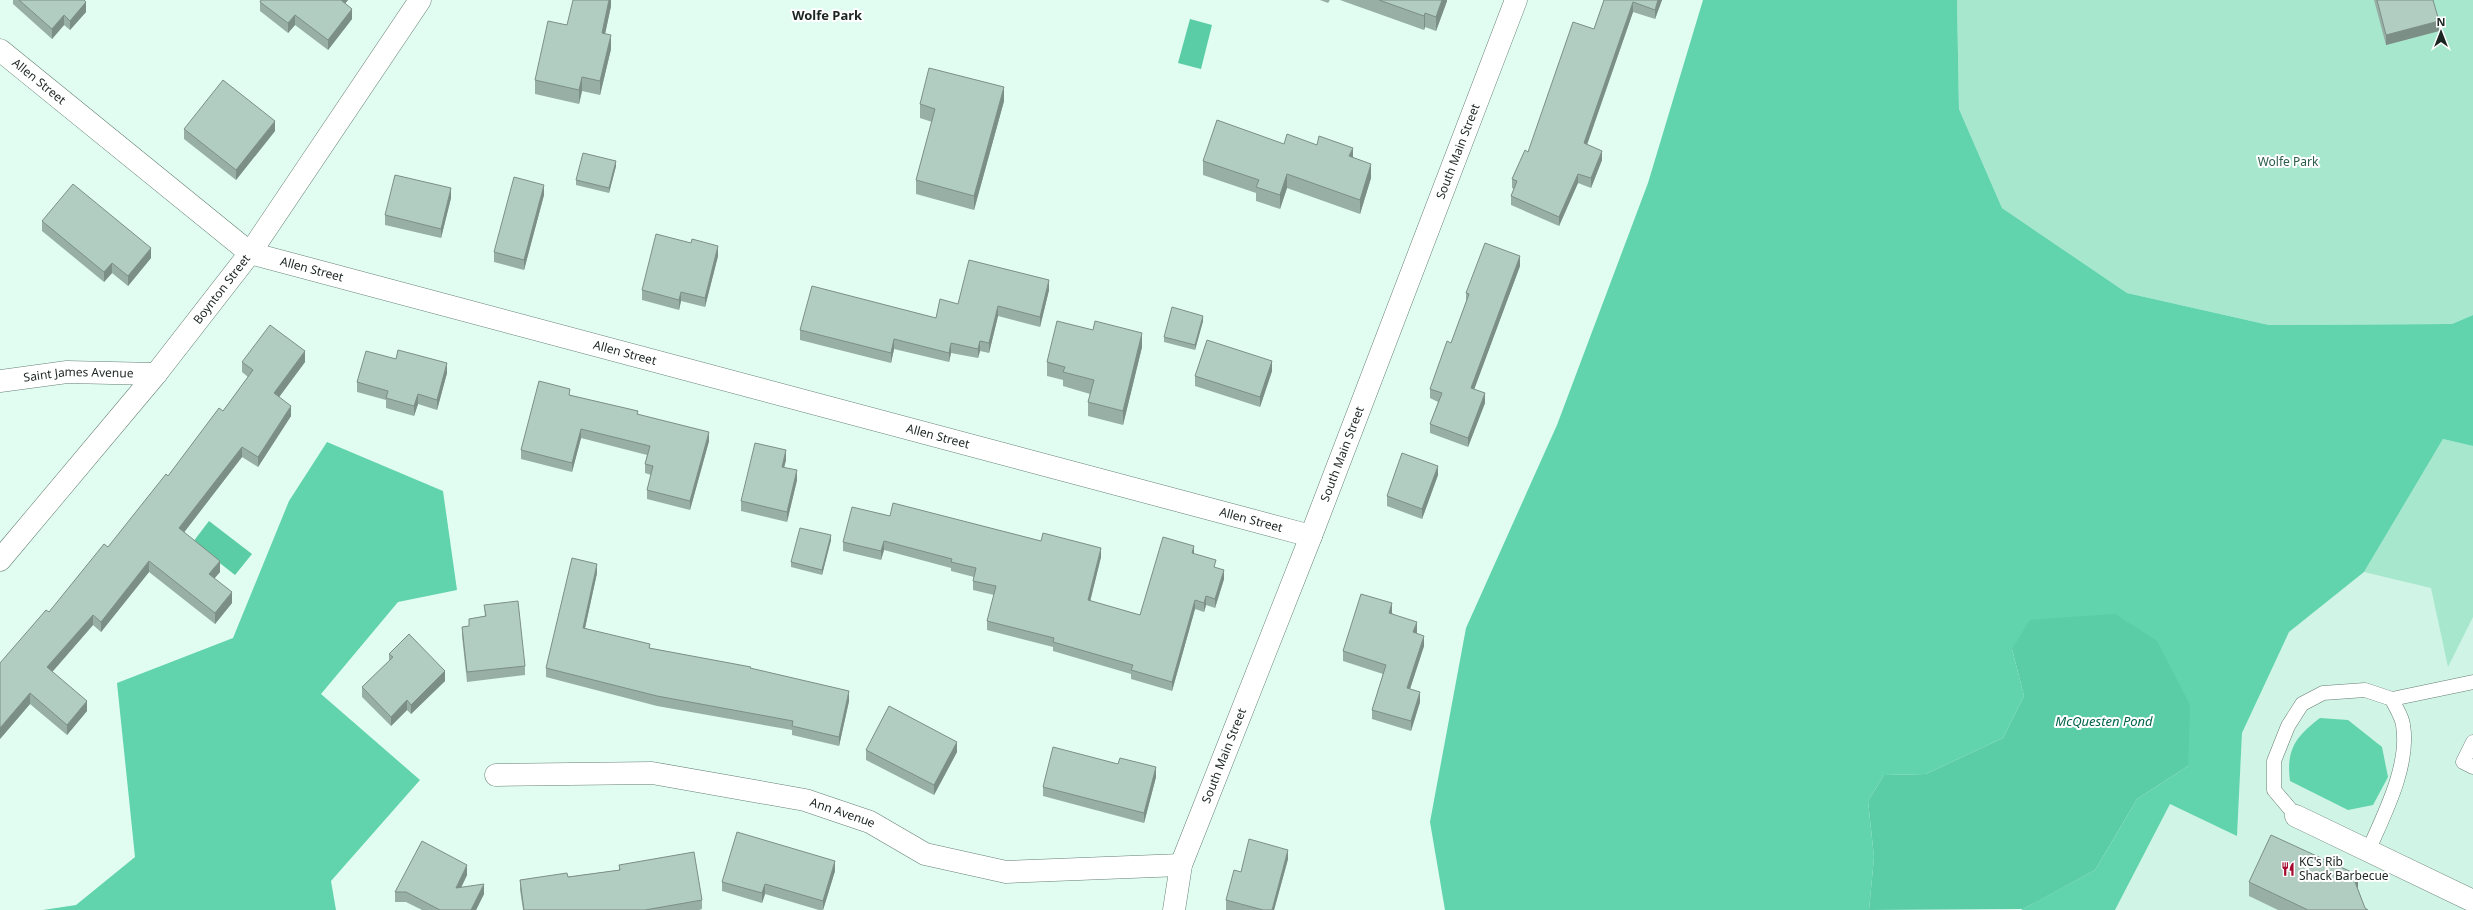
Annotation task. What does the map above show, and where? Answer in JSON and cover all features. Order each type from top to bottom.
[{"type":"street","name":"Boynton Street","points":[[0,560],[156,374],[250,253],[420,0]]},
{"type":"street","name":"South Main Street","points":[[1174,910],[1181,865],[1311,536],[1516,0]]},
{"type":"street","name":"Allen Street","points":[[0,50],[250,253],[1311,536]]},
{"type":"street","name":"Saint James Avenue","points":[[0,381],[67,372],[156,374]]},
{"type":"street","name":"Ann Avenue","points":[[496,775],[652,773],[805,800],[870,822],[925,854],[1006,872],[1181,865]]},
{"type":"street","points":[[2296,816],[2473,901]]},
{"type":"lane","points":[[2296,816],[2274,790],[2274,761],[2288,726],[2302,704],[2323,694],[2365,690],[2392,699],[2473,682]]},
{"type":"lane","points":[[2368,851],[2390,804],[2403,756],[2403,724],[2392,699]]},
{"type":"lane","points":[[2473,742],[2463,762],[2473,767]]},
{"type":"shaded area","points":[[1703,0],[1957,0],[1959,109],[2002,208],[2127,293],[2269,325],[2452,324],[2473,315],[2473,446],[2443,439],[2364,572],[2289,632],[2242,733],[2237,836],[2170,804],[2115,910],[2021,910],[2095,870],[2137,799],[2188,766],[2012,649],[2024,696],[2003,738],[1926,774],[1884,775],[1868,801],[1874,857],[1869,910],[1445,910],[1430,822],[1466,628],[1557,425],[1648,183]]},
{"type":"shaded area","points":[[2443,439],[2473,446],[2473,910],[2115,910],[2170,804],[2237,835],[2242,733],[2289,632],[2364,572]]},
{"type":"shaded area","points":[[327,442],[443,491],[457,590],[398,602],[321,694],[420,780],[331,881],[336,910],[43,910],[76,905],[135,857],[117,683],[233,638],[289,501]]},
{"type":"shaded area","points":[[2320,718],[2348,720],[2382,747],[2388,777],[2373,805],[2348,810],[2290,781],[2289,761],[2294,745],[2298,738]]},
{"type":"green space","name":"Wolfe Park","points":[[1957,0],[2473,0],[2473,315],[2452,324],[2269,325],[2127,293],[2002,208],[1959,109]]},
{"type":"green space","points":[[2443,439],[2473,446],[2473,617],[2448,667],[2431,588],[2364,572]]},
{"type":"water","points":[[1190,19],[1212,25],[1201,69],[1178,63]]},
{"type":"water","points":[[209,521],[252,554],[235,575],[193,542]]},
{"type":"water","name":"McQuesten Pond","points":[[2115,614],[2157,641],[2190,705],[2188,766],[2137,799],[2095,870],[2023,909],[1869,910],[1874,857],[1868,801],[1884,775],[1926,774],[2003,738],[2024,696],[2012,649],[2030,620]]},
{"type":"building","points":[[19,0],[84,0],[86,2],[70,21],[64,15],[52,29]]},
{"type":"building","points":[[261,0],[341,0],[352,9],[328,40],[295,15],[288,23],[260,2]]},
{"type":"building","points":[[573,0],[609,0],[602,33],[611,35],[600,81],[582,77],[579,90],[535,80],[548,21],[567,25]]},
{"type":"building","points":[[1379,0],[1442,0],[1436,17],[1425,13],[1424,16]]},
{"type":"building","points":[[1604,0],[1658,0],[1655,10],[1633,2],[1584,143],[1602,151],[1591,178],[1578,174],[1559,217],[1511,196],[1517,181],[1512,179],[1525,150],[1528,152],[1573,22],[1594,29]]},
{"type":"building","points":[[2377,0],[2433,0],[2439,21],[2386,35]]},
{"type":"building","points":[[929,68],[1004,87],[974,196],[916,180],[935,109],[920,104]]},
{"type":"building","points":[[223,80],[275,121],[236,170],[184,129]]},
{"type":"building","points":[[1217,120],[1284,144],[1287,134],[1317,145],[1319,136],[1353,148],[1349,156],[1371,164],[1360,200],[1287,174],[1280,195],[1256,187],[1259,180],[1203,161]]},
{"type":"building","points":[[583,153],[616,161],[609,188],[576,180]]},
{"type":"building","points":[[395,175],[451,188],[441,229],[385,215]]},
{"type":"building","points":[[514,177],[544,185],[524,260],[494,252]]},
{"type":"building","points":[[73,184],[151,248],[128,276],[112,263],[104,272],[42,221]]},
{"type":"building","points":[[656,234],[691,243],[692,239],[718,246],[705,298],[681,292],[679,300],[642,290]]},
{"type":"building","points":[[1485,243],[1520,256],[1471,388],[1485,393],[1468,438],[1430,424],[1442,393],[1430,389],[1447,341],[1451,343],[1469,294],[1466,293]]},
{"type":"building","points":[[969,260],[1049,280],[1040,317],[998,306],[989,343],[980,341],[978,349],[951,343],[949,353],[894,339],[891,353],[800,330],[812,286],[936,318],[940,299],[958,304]]},
{"type":"building","points":[[1172,307],[1203,316],[1195,345],[1164,337]]},
{"type":"building","points":[[1057,321],[1093,330],[1095,321],[1142,333],[1123,411],[1088,402],[1094,380],[1063,372],[1065,367],[1047,362]]},
{"type":"building","points":[[270,325],[305,351],[274,393],[291,406],[258,457],[242,447],[179,528],[220,561],[209,574],[232,592],[215,613],[149,561],[101,622],[93,615],[47,667],[87,701],[67,725],[30,693],[0,728],[0,663],[46,610],[49,612],[104,544],[108,547],[166,474],[168,476],[219,408],[223,411],[253,370],[242,362]]},
{"type":"building","points":[[1207,340],[1272,361],[1260,397],[1195,376]]},
{"type":"building","points":[[398,350],[447,363],[437,400],[418,394],[414,406],[386,398],[388,391],[357,382],[366,351],[396,359]]},
{"type":"building","points":[[539,381],[570,389],[569,395],[638,411],[637,414],[709,432],[690,501],[647,490],[653,466],[645,464],[650,446],[581,429],[572,463],[521,450]]},
{"type":"building","points":[[755,443],[786,450],[782,467],[797,470],[787,512],[741,501]]},
{"type":"building","points":[[1402,453],[1438,466],[1422,509],[1387,496]]},
{"type":"building","points":[[893,503],[1041,541],[1043,533],[1101,548],[1088,600],[1140,615],[1163,537],[1194,546],[1192,553],[1216,560],[1214,567],[1224,570],[1215,599],[1206,596],[1204,603],[1195,600],[1172,682],[1131,670],[1133,665],[1053,642],[1054,638],[987,621],[996,586],[973,581],[976,568],[951,562],[952,559],[884,541],[881,551],[843,542],[852,507],[890,516]]},
{"type":"building","points":[[800,528],[831,535],[822,570],[791,562]]},
{"type":"building","points":[[572,558],[597,564],[583,628],[650,644],[649,648],[751,667],[750,668],[849,691],[839,737],[792,726],[793,721],[657,696],[546,668]]},
{"type":"building","points":[[1361,594],[1392,603],[1389,613],[1417,622],[1413,632],[1424,636],[1407,688],[1420,692],[1411,721],[1372,710],[1386,665],[1343,651]]},
{"type":"building","points":[[518,601],[525,666],[467,672],[462,627],[469,626],[469,619],[486,616],[484,605]]},
{"type":"building","points":[[409,634],[445,671],[411,705],[407,700],[391,717],[362,687],[393,657],[389,654]]},
{"type":"building","points":[[889,706],[957,742],[934,785],[866,750]]},
{"type":"building","points":[[1053,747],[1118,764],[1120,758],[1156,767],[1144,813],[1043,787]]},
{"type":"building","points":[[737,832],[835,861],[823,901],[765,884],[762,893],[722,882]]},
{"type":"building","name":"KC's Rib Shack Barbecue","points":[[2271,835],[2358,875],[2355,882],[2365,908],[2368,910],[2308,910],[2249,882]]},
{"type":"building","points":[[1249,839],[1288,850],[1272,910],[1263,910],[1226,900],[1234,870],[1241,872]]},
{"type":"building","points":[[422,841],[467,865],[456,888],[484,884],[471,910],[440,910],[406,892],[395,892]]},
{"type":"building","points":[[694,852],[702,900],[645,910],[524,910],[520,880],[567,873],[568,877],[620,870],[619,865]]},
{"type":"place","name":"KC's Rib Shack Barbecue","points":[[2288,869]]},
{"type":"district","name":"Wolfe Park","points":[[827,15]]}]
